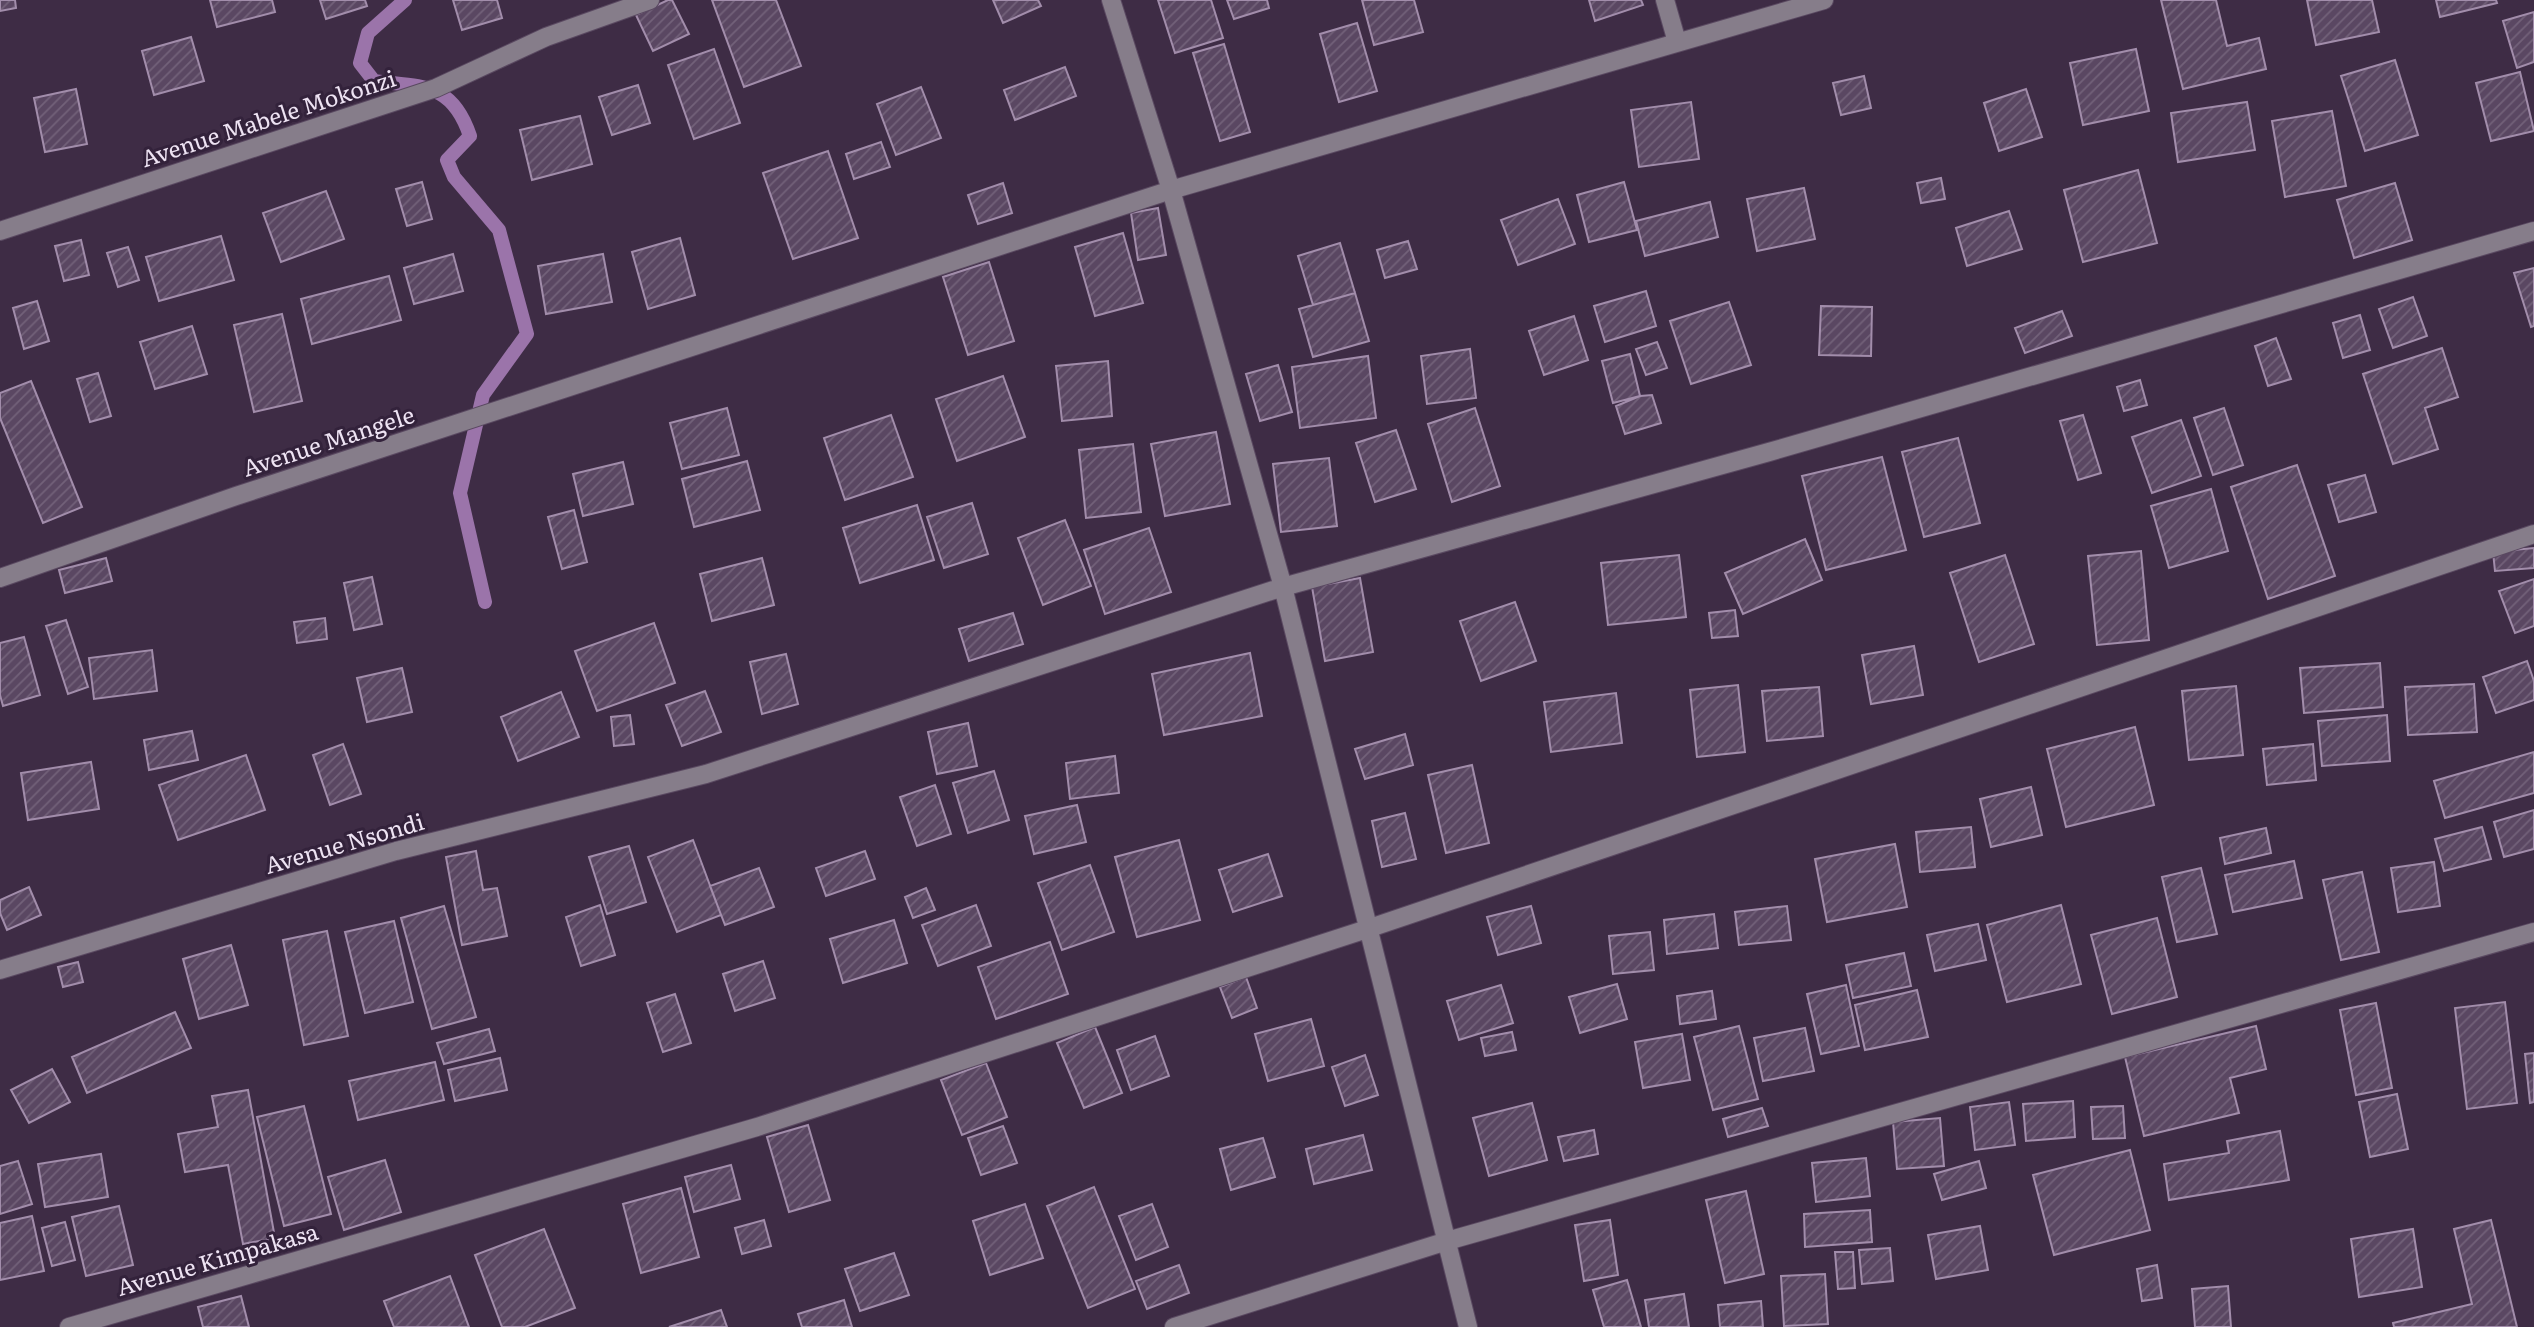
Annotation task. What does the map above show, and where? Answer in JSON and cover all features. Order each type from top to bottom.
[{"type":"street","name":"Avenue Mabele Mokonzi","points":[[0,231],[436,88],[546,37],[650,0]]},
{"type":"street","points":[[1111,0],[1171,190],[1283,587],[1468,1327]]},
{"type":"street","points":[[1665,0],[1676,42]]},
{"type":"street","name":"Avenue Mangele","points":[[0,578],[249,491],[1171,190],[1824,0]]},
{"type":"street","name":"Avenue Nsondi","points":[[0,970],[396,851],[706,774],[1283,587],[1769,452],[2534,231]]},
{"type":"street","name":"Avenue Kimpakasa","points":[[69,1327],[757,1127],[1367,929],[2534,534]]},
{"type":"street","points":[[1174,1327],[1447,1241],[2534,932]]},
{"type":"building","points":[[0,0],[15,0],[16,8],[0,11]]},
{"type":"building","points":[[210,0],[272,0],[275,12],[217,27]]},
{"type":"building","points":[[320,0],[365,0],[367,6],[326,19]]},
{"type":"building","points":[[453,0],[497,0],[502,18],[462,30]]},
{"type":"building","points":[[672,0],[689,34],[653,51],[636,15]]},
{"type":"building","points":[[712,0],[776,0],[801,66],[744,87]]},
{"type":"building","points":[[993,0],[1038,0],[1041,6],[1003,23]]},
{"type":"building","points":[[1158,0],[1211,0],[1223,38],[1175,53]]},
{"type":"building","points":[[1227,0],[1267,0],[1269,8],[1234,19]]},
{"type":"building","points":[[1362,0],[1414,0],[1423,32],[1374,45]]},
{"type":"building","points":[[1589,0],[1641,0],[1643,5],[1595,21]]},
{"type":"building","points":[[2161,0],[2216,0],[2227,46],[2259,38],[2266,69],[2183,89]]},
{"type":"building","points":[[2307,0],[2372,0],[2379,32],[2316,45]]},
{"type":"building","points":[[2436,0],[2496,0],[2497,3],[2440,17]]},
{"type":"building","points":[[2534,12],[2534,62],[2517,68],[2503,21]]},
{"type":"building","points":[[1357,23],[1377,91],[1339,102],[1320,34]]},
{"type":"building","points":[[191,37],[204,81],[154,95],[142,51]]},
{"type":"building","points":[[1224,44],[1250,132],[1220,141],[1193,53]]},
{"type":"building","points":[[714,49],[740,123],[694,139],[668,65]]},
{"type":"building","points":[[2136,49],[2149,111],[2083,125],[2070,63]]},
{"type":"building","points":[[2395,60],[2418,135],[2365,151],[2341,76]]},
{"type":"building","points":[[1065,67],[1076,96],[1015,120],[1004,90]]},
{"type":"building","points":[[2520,72],[2534,131],[2491,141],[2476,83]]},
{"type":"building","points":[[1864,76],[1871,108],[1841,115],[1833,83]]},
{"type":"building","points":[[638,85],[650,123],[612,135],[599,97]]},
{"type":"building","points":[[921,87],[941,138],[896,155],[877,104]]},
{"type":"building","points":[[76,89],[87,144],[45,152],[34,98]]},
{"type":"building","points":[[2026,89],[2042,137],[1999,151],[1984,103]]},
{"type":"building","points":[[1691,102],[1699,159],[1639,167],[1631,110]]},
{"type":"building","points":[[2247,102],[2255,150],[2178,162],[2171,113]]},
{"type":"building","points":[[2332,111],[2346,186],[2285,197],[2272,121]]},
{"type":"building","points":[[580,116],[592,164],[532,180],[520,130]]},
{"type":"building","points":[[881,142],[890,167],[854,179],[846,154]]},
{"type":"building","points":[[828,151],[858,238],[793,259],[763,173]]},
{"type":"building","points":[[2138,170],[2157,243],[2083,262],[2064,190]]},
{"type":"building","points":[[1941,178],[1945,199],[1921,203],[1917,183]]},
{"type":"building","points":[[422,182],[432,219],[407,226],[396,189]]},
{"type":"building","points":[[1624,182],[1637,230],[1589,242],[1577,195]]},
{"type":"building","points":[[1003,183],[1012,213],[978,224],[968,195]]},
{"type":"building","points":[[2395,183],[2412,240],[2354,258],[2337,200]]},
{"type":"building","points":[[1804,188],[1815,239],[1757,251],[1747,199]]},
{"type":"building","points":[[326,191],[344,239],[281,262],[263,213]]},
{"type":"building","points":[[1558,199],[1575,244],[1518,265],[1501,220]]},
{"type":"building","points":[[1710,202],[1718,237],[1645,256],[1636,221]]},
{"type":"building","points":[[1158,208],[1166,255],[1138,260],[1131,213]]},
{"type":"building","points":[[2009,211],[2022,249],[1967,266],[1956,228]]},
{"type":"building","points":[[1123,233],[1143,303],[1095,316],[1075,247]]},
{"type":"building","points":[[221,236],[234,280],[159,301],[146,257]]},
{"type":"building","points":[[680,238],[695,295],[648,309],[632,252]]},
{"type":"building","points":[[81,240],[89,275],[64,281],[55,246]]},
{"type":"building","points":[[1408,241],[1417,269],[1385,278],[1377,250]]},
{"type":"building","points":[[1340,243],[1355,293],[1313,305],[1298,256]]},
{"type":"building","points":[[128,247],[139,280],[118,287],[107,253]]},
{"type":"building","points":[[453,254],[463,291],[414,304],[404,268]]},
{"type":"building","points":[[603,254],[612,302],[546,314],[538,266]]},
{"type":"building","points":[[989,262],[1014,341],[968,355],[943,277]]},
{"type":"building","points":[[2534,268],[2534,326],[2531,327],[2514,273]]},
{"type":"building","points":[[389,276],[401,320],[312,344],[301,299]]},
{"type":"building","points":[[1646,291],[1656,326],[1605,342],[1594,306]]},
{"type":"building","points":[[1355,293],[1369,341],[1313,357],[1299,309]]},
{"type":"building","points":[[2413,297],[2427,336],[2393,348],[2379,309]]},
{"type":"building","points":[[37,301],[49,341],[24,349],[13,308]]},
{"type":"building","points":[[1729,302],[1751,365],[1691,384],[1670,321]]},
{"type":"building","points":[[1821,306],[1872,307],[1871,356],[1819,355]]},
{"type":"building","points":[[2062,311],[2072,336],[2025,353],[2015,328]]},
{"type":"building","points":[[282,314],[302,401],[254,412],[234,325]]},
{"type":"building","points":[[2360,315],[2370,350],[2343,358],[2333,323]]},
{"type":"building","points":[[1574,316],[1588,360],[1544,375],[1529,331]]},
{"type":"building","points":[[192,326],[207,374],[155,389],[140,342]]},
{"type":"building","points":[[2276,338],[2291,379],[2268,386],[2255,346]]},
{"type":"building","points":[[1657,342],[1667,368],[1646,375],[1636,349]]},
{"type":"building","points":[[2442,348],[2458,397],[2425,408],[2438,449],[2393,464],[2363,374]]},
{"type":"building","points":[[1470,349],[1476,398],[1427,404],[1421,356]]},
{"type":"building","points":[[1630,354],[1640,396],[1613,403],[1602,361]]},
{"type":"building","points":[[1368,356],[1376,418],[1300,428],[1292,367]]},
{"type":"building","points":[[1108,361],[1112,416],[1062,421],[1056,366]]},
{"type":"building","points":[[1278,365],[1292,412],[1260,421],[1246,374]]},
{"type":"building","points":[[98,373],[111,416],[90,422],[77,379]]},
{"type":"building","points":[[1003,376],[1025,437],[957,461],[936,399]]},
{"type":"building","points":[[2140,380],[2147,405],[2124,411],[2117,387]]},
{"type":"building","points":[[31,381],[82,507],[43,523],[0,418],[0,393]]},
{"type":"building","points":[[1652,395],[1661,423],[1625,434],[1616,406],[1640,396]]},
{"type":"building","points":[[727,408],[739,455],[682,469],[670,423]]},
{"type":"building","points":[[1475,408],[1500,486],[1452,502],[1428,424]]},
{"type":"building","points":[[2224,408],[2243,465],[2213,475],[2194,418]]},
{"type":"building","points":[[891,415],[913,477],[845,500],[824,438]]},
{"type":"building","points":[[2083,415],[2101,473],[2078,480],[2060,421]]},
{"type":"building","points":[[2181,420],[2201,476],[2152,493],[2132,437]]},
{"type":"building","points":[[1396,430],[1416,489],[1375,502],[1356,443]]},
{"type":"building","points":[[1216,432],[1230,504],[1165,516],[1151,444]]},
{"type":"building","points":[[1958,438],[1980,523],[1924,537],[1902,452]]},
{"type":"building","points":[[1133,444],[1141,512],[1086,518],[1079,450]]},
{"type":"building","points":[[1882,457],[1906,550],[1826,570],[1802,476]]},
{"type":"building","points":[[1329,458],[1337,526],[1281,532],[1273,464]]},
{"type":"building","points":[[747,461],[760,510],[694,527],[682,479]]},
{"type":"building","points":[[623,462],[633,504],[583,516],[573,474]]},
{"type":"building","points":[[2297,465],[2335,576],[2268,599],[2231,487]]},
{"type":"building","points":[[2365,475],[2376,512],[2339,522],[2328,485]]},
{"type":"building","points":[[2211,489],[2228,551],[2169,568],[2151,506]]},
{"type":"building","points":[[972,503],[988,554],[944,568],[927,517]]},
{"type":"building","points":[[917,505],[934,560],[860,583],[843,528]]},
{"type":"building","points":[[574,510],[587,562],[562,569],[548,517]]},
{"type":"building","points":[[1065,520],[1091,586],[1043,605],[1018,538]]},
{"type":"building","points":[[1149,528],[1171,592],[1105,614],[1084,550]]},
{"type":"building","points":[[1805,539],[1822,580],[1743,614],[1725,573]]},
{"type":"building","points":[[2534,548],[2534,568],[2495,571],[2493,552]]},
{"type":"building","points":[[2141,551],[2149,640],[2097,645],[2088,556]]},
{"type":"building","points":[[1679,555],[1686,617],[1608,625],[1601,563]]},
{"type":"building","points":[[2005,555],[2034,644],[1979,662],[1950,573]]},
{"type":"building","points":[[106,558],[112,581],[65,593],[59,570]]},
{"type":"building","points":[[762,558],[774,605],[712,621],[700,574]]},
{"type":"building","points":[[372,577],[382,624],[354,630],[344,583]]},
{"type":"building","points":[[1360,578],[1373,652],[1325,661],[1312,587]]},
{"type":"building","points":[[2534,579],[2534,626],[2515,633],[2499,591]]},
{"type":"building","points":[[1515,602],[1536,661],[1481,681],[1460,621]]},
{"type":"building","points":[[1735,610],[1738,636],[1712,638],[1709,613]]},
{"type":"building","points":[[1013,613],[1023,644],[969,661],[959,629]]},
{"type":"building","points":[[325,618],[327,639],[297,643],[294,622]]},
{"type":"building","points":[[66,620],[88,687],[68,694],[46,626]]},
{"type":"building","points":[[654,623],[675,683],[597,711],[575,651]]},
{"type":"building","points":[[24,637],[40,695],[3,706],[0,695],[0,643]]},
{"type":"building","points":[[1914,646],[1923,695],[1871,704],[1862,655]]},
{"type":"building","points":[[152,650],[157,691],[94,699],[89,658]]},
{"type":"building","points":[[1250,653],[1262,716],[1164,735],[1152,674]]},
{"type":"building","points":[[786,654],[798,704],[762,714],[750,662]]},
{"type":"building","points":[[2527,661],[2534,681],[2534,700],[2496,713],[2483,677]]},
{"type":"building","points":[[2380,663],[2383,707],[2304,713],[2300,668]]},
{"type":"building","points":[[402,668],[412,712],[367,722],[357,678]]},
{"type":"building","points":[[2474,684],[2477,732],[2408,735],[2405,687]]},
{"type":"building","points":[[1738,685],[1745,752],[1697,757],[1690,690]]},
{"type":"building","points":[[2236,686],[2243,755],[2189,760],[2182,691]]},
{"type":"building","points":[[1819,687],[1823,736],[1767,741],[1762,691]]},
{"type":"building","points":[[705,691],[721,732],[682,746],[666,705]]},
{"type":"building","points":[[561,692],[579,737],[518,761],[501,717]]},
{"type":"building","points":[[1616,693],[1622,743],[1551,752],[1544,702]]},
{"type":"building","points":[[630,715],[634,744],[614,746],[611,717]]},
{"type":"building","points":[[2387,715],[2390,761],[2322,766],[2318,721]]},
{"type":"building","points":[[968,723],[977,766],[937,774],[928,732]]},
{"type":"building","points":[[2135,727],[2154,805],[2066,827],[2047,749]]},
{"type":"building","points":[[192,731],[198,760],[149,770],[144,740]]},
{"type":"building","points":[[1405,734],[1413,765],[1365,779],[1355,749]]},
{"type":"building","points":[[343,744],[361,794],[330,805],[313,755]]},
{"type":"building","points":[[2313,744],[2316,780],[2267,785],[2263,749]]},
{"type":"building","points":[[2534,752],[2534,793],[2445,818],[2434,781]]},
{"type":"building","points":[[246,755],[265,810],[178,840],[159,785]]},
{"type":"building","points":[[1115,756],[1119,793],[1070,799],[1066,763]]},
{"type":"building","points":[[91,762],[99,809],[28,820],[21,773]]},
{"type":"building","points":[[1472,765],[1489,843],[1446,853],[1428,775]]},
{"type":"building","points":[[994,771],[1009,820],[968,833],[953,783]]},
{"type":"building","points":[[935,785],[951,834],[917,846],[900,797]]},
{"type":"building","points":[[2031,787],[2042,835],[1991,847],[1980,799]]},
{"type":"building","points":[[1077,805],[1086,842],[1034,854],[1025,816]]},
{"type":"building","points":[[2534,810],[2534,849],[2504,857],[2494,822]]},
{"type":"building","points":[[1405,813],[1416,859],[1382,867],[1372,821]]},
{"type":"building","points":[[1971,827],[1975,867],[1920,872],[1916,832]]},
{"type":"building","points":[[2482,827],[2491,859],[2444,871],[2435,839]]},
{"type":"building","points":[[2266,828],[2271,853],[2225,864],[2220,838]]},
{"type":"building","points":[[693,840],[721,915],[677,932],[648,857]]},
{"type":"building","points":[[1179,840],[1200,920],[1137,937],[1115,857]]},
{"type":"building","points":[[1895,844],[1907,907],[1827,922],[1815,859]]},
{"type":"building","points":[[629,846],[646,902],[607,914],[589,857]]},
{"type":"building","points":[[476,851],[483,890],[497,888],[507,936],[462,945],[446,857]]},
{"type":"building","points":[[865,851],[875,879],[826,896],[816,868]]},
{"type":"building","points":[[1268,854],[1282,896],[1233,912],[1219,870]]},
{"type":"building","points":[[2294,861],[2302,898],[2233,912],[2225,875]]},
{"type":"building","points":[[2434,862],[2440,906],[2398,912],[2391,868]]},
{"type":"building","points":[[1090,865],[1114,932],[1062,950],[1038,883]]},
{"type":"building","points":[[759,868],[774,907],[725,925],[710,886]]},
{"type":"building","points":[[2201,868],[2217,934],[2177,942],[2162,877]]},
{"type":"building","points":[[2362,872],[2379,952],[2341,960],[2323,880]]},
{"type":"building","points":[[29,887],[41,915],[7,930],[0,913],[0,900]]},
{"type":"building","points":[[926,888],[935,910],[913,918],[905,897]]},
{"type":"building","points":[[600,905],[615,955],[581,966],[566,917]]},
{"type":"building","points":[[976,905],[991,946],[938,966],[922,925]]},
{"type":"building","points":[[2061,905],[2081,984],[2007,1002],[1987,925]]},
{"type":"building","points":[[444,906],[476,1017],[432,1029],[401,918]]},
{"type":"building","points":[[1531,906],[1541,943],[1498,955],[1487,917]]},
{"type":"building","points":[[1787,906],[1791,940],[1739,945],[1735,912]]},
{"type":"building","points":[[1714,914],[1718,948],[1667,954],[1664,920]]},
{"type":"building","points":[[2157,918],[2177,997],[2112,1014],[2091,935]]},
{"type":"building","points":[[894,920],[907,963],[843,983],[830,939]]},
{"type":"building","points":[[394,921],[413,1002],[365,1013],[345,932]]},
{"type":"building","points":[[1978,924],[1986,960],[1935,971],[1927,935]]},
{"type":"building","points":[[327,931],[348,1036],[304,1045],[283,940]]},
{"type":"building","points":[[1650,932],[1654,970],[1613,974],[1609,936]]},
{"type":"building","points":[[1050,942],[1068,994],[996,1019],[978,967]]},
{"type":"building","points":[[231,945],[248,1005],[199,1019],[183,959]]},
{"type":"building","points":[[1904,953],[1911,986],[1853,998],[1846,965]]},
{"type":"building","points":[[763,961],[775,998],[735,1011],[723,974]]},
{"type":"building","points":[[78,962],[83,982],[63,987],[58,967]]},
{"type":"building","points":[[1246,977],[1257,1008],[1232,1018],[1220,987]]},
{"type":"building","points":[[1617,984],[1627,1019],[1580,1033],[1569,997]]},
{"type":"building","points":[[1501,985],[1513,1023],[1459,1040],[1447,1001]]},
{"type":"building","points":[[1846,985],[1859,1046],[1821,1054],[1807,994]]},
{"type":"building","points":[[1917,990],[1928,1037],[1865,1050],[1855,1005]]},
{"type":"building","points":[[1712,991],[1716,1019],[1680,1024],[1677,996]]},
{"type":"building","points":[[675,994],[691,1043],[663,1052],[647,1003]]},
{"type":"building","points":[[2505,1002],[2517,1103],[2467,1109],[2455,1008]]},
{"type":"building","points":[[2376,1003],[2392,1088],[2356,1095],[2340,1010]]},
{"type":"building","points":[[175,1012],[191,1048],[87,1093],[72,1057]]},
{"type":"building","points":[[1311,1019],[1324,1066],[1268,1081],[1255,1034]]},
{"type":"building","points":[[1739,1026],[1758,1099],[1713,1110],[1694,1037]]},
{"type":"building","points":[[2256,1026],[2266,1069],[2230,1078],[2239,1113],[2144,1136],[2125,1057]]},
{"type":"building","points":[[1095,1027],[1122,1093],[1084,1108],[1057,1043]]},
{"type":"building","points":[[1805,1028],[1814,1071],[1763,1081],[1754,1038]]},
{"type":"building","points":[[489,1029],[495,1051],[444,1064],[437,1043]]},
{"type":"building","points":[[1512,1032],[1516,1050],[1485,1056],[1481,1038]]},
{"type":"building","points":[[1682,1034],[1690,1080],[1643,1088],[1635,1042]]},
{"type":"building","points":[[1155,1036],[1169,1076],[1131,1090],[1117,1050]]},
{"type":"building","points":[[2534,1053],[2534,1102],[2530,1103],[2525,1054]]},
{"type":"building","points":[[1365,1055],[1378,1095],[1345,1106],[1332,1067]]},
{"type":"building","points":[[500,1058],[507,1090],[455,1101],[448,1070]]},
{"type":"building","points":[[435,1062],[444,1100],[358,1120],[349,1081]]},
{"type":"building","points":[[986,1063],[1007,1117],[962,1135],[941,1080]]},
{"type":"building","points":[[52,1069],[70,1102],[29,1123],[11,1090]]},
{"type":"building","points":[[248,1090],[275,1238],[243,1244],[228,1165],[185,1172],[178,1134],[218,1127],[212,1096]]},
{"type":"building","points":[[2397,1094],[2408,1149],[2370,1157],[2359,1102]]},
{"type":"building","points":[[2073,1101],[2075,1137],[2026,1141],[2023,1104]]},
{"type":"building","points":[[2009,1102],[2015,1145],[1975,1150],[1970,1107]]},
{"type":"building","points":[[1532,1103],[1547,1160],[1489,1176],[1473,1118]]},
{"type":"building","points":[[304,1106],[331,1214],[284,1226],[257,1117]]},
{"type":"building","points":[[2123,1106],[2125,1138],[2093,1139],[2091,1107]]},
{"type":"building","points":[[1762,1108],[1768,1126],[1728,1137],[1723,1119]]},
{"type":"building","points":[[1940,1118],[1944,1166],[1897,1169],[1893,1122]]},
{"type":"building","points":[[808,1125],[830,1200],[789,1212],[767,1137]]},
{"type":"building","points":[[1003,1126],[1017,1163],[981,1175],[968,1138]]},
{"type":"building","points":[[1594,1130],[1598,1154],[1564,1161],[1558,1137]]},
{"type":"building","points":[[2280,1131],[2289,1180],[2169,1200],[2164,1164],[2229,1153],[2227,1141]]},
{"type":"building","points":[[1363,1135],[1372,1170],[1314,1184],[1306,1149]]},
{"type":"building","points":[[1263,1138],[1275,1177],[1231,1190],[1220,1149]]},
{"type":"building","points":[[2130,1150],[2150,1230],[2054,1255],[2033,1175]]},
{"type":"building","points":[[101,1154],[108,1197],[45,1207],[38,1164]]},
{"type":"building","points":[[1866,1158],[1870,1196],[1816,1202],[1812,1163]]},
{"type":"building","points":[[385,1160],[401,1212],[344,1230],[328,1177]]},
{"type":"building","points":[[18,1161],[32,1204],[0,1214],[0,1166]]},
{"type":"building","points":[[1979,1161],[1986,1188],[1942,1200],[1934,1174]]},
{"type":"building","points":[[731,1165],[740,1199],[694,1212],[685,1177]]},
{"type":"building","points":[[1094,1187],[1135,1289],[1088,1308],[1047,1206]]},
{"type":"building","points":[[681,1188],[699,1257],[641,1273],[623,1204]]},
{"type":"building","points":[[1746,1191],[1764,1274],[1725,1283],[1706,1200]]},
{"type":"building","points":[[1025,1204],[1043,1258],[990,1275],[973,1221]]},
{"type":"building","points":[[1152,1204],[1168,1247],[1136,1260],[1119,1216]]},
{"type":"building","points":[[119,1206],[133,1265],[86,1276],[72,1217]]},
{"type":"building","points":[[1870,1210],[1872,1242],[1805,1247],[1804,1214]]},
{"type":"building","points":[[32,1216],[44,1271],[0,1280],[0,1223]]},
{"type":"building","points":[[764,1220],[771,1246],[742,1254],[735,1228]]},
{"type":"building","points":[[1610,1220],[1618,1275],[1584,1281],[1575,1225]]},
{"type":"building","points":[[2491,1220],[2517,1327],[2394,1327],[2393,1323],[2472,1304],[2454,1229]]},
{"type":"building","points":[[65,1222],[75,1260],[52,1266],[42,1228]]},
{"type":"building","points":[[1980,1226],[1988,1270],[1936,1279],[1928,1235]]},
{"type":"building","points":[[544,1229],[575,1308],[525,1327],[502,1327],[475,1255]]},
{"type":"building","points":[[2413,1229],[2422,1287],[2359,1297],[2351,1239]]},
{"type":"building","points":[[1890,1248],[1893,1281],[1862,1284],[1859,1250]]},
{"type":"building","points":[[1835,1252],[1853,1252],[1855,1288],[1838,1289]]},
{"type":"building","points":[[894,1253],[909,1295],[860,1311],[845,1269]]},
{"type":"building","points":[[1179,1265],[1189,1293],[1147,1309],[1136,1281]]},
{"type":"building","points":[[2157,1265],[2162,1298],[2142,1301],[2137,1269]]},
{"type":"building","points":[[1825,1274],[1828,1324],[1784,1326],[1781,1276]]},
{"type":"building","points":[[450,1276],[469,1327],[394,1327],[384,1301]]},
{"type":"building","points":[[1627,1280],[1641,1327],[1604,1327],[1593,1290]]},
{"type":"building","points":[[2228,1286],[2231,1327],[2195,1327],[2192,1289]]},
{"type":"building","points":[[1684,1294],[1689,1327],[1649,1327],[1645,1300]]},
{"type":"building","points":[[241,1296],[249,1327],[203,1327],[198,1307]]},
{"type":"building","points":[[844,1300],[852,1327],[802,1327],[798,1314]]},
{"type":"building","points":[[1761,1301],[1763,1327],[1720,1327],[1718,1305]]},
{"type":"building","points":[[721,1310],[727,1327],[669,1327]]},
{"type":"waterway","points":[[405,0],[368,33],[360,63],[374,81],[433,90],[454,105],[463,118],[470,136],[447,160],[454,177],[499,230],[527,334],[483,395],[460,493],[485,602]]}]
